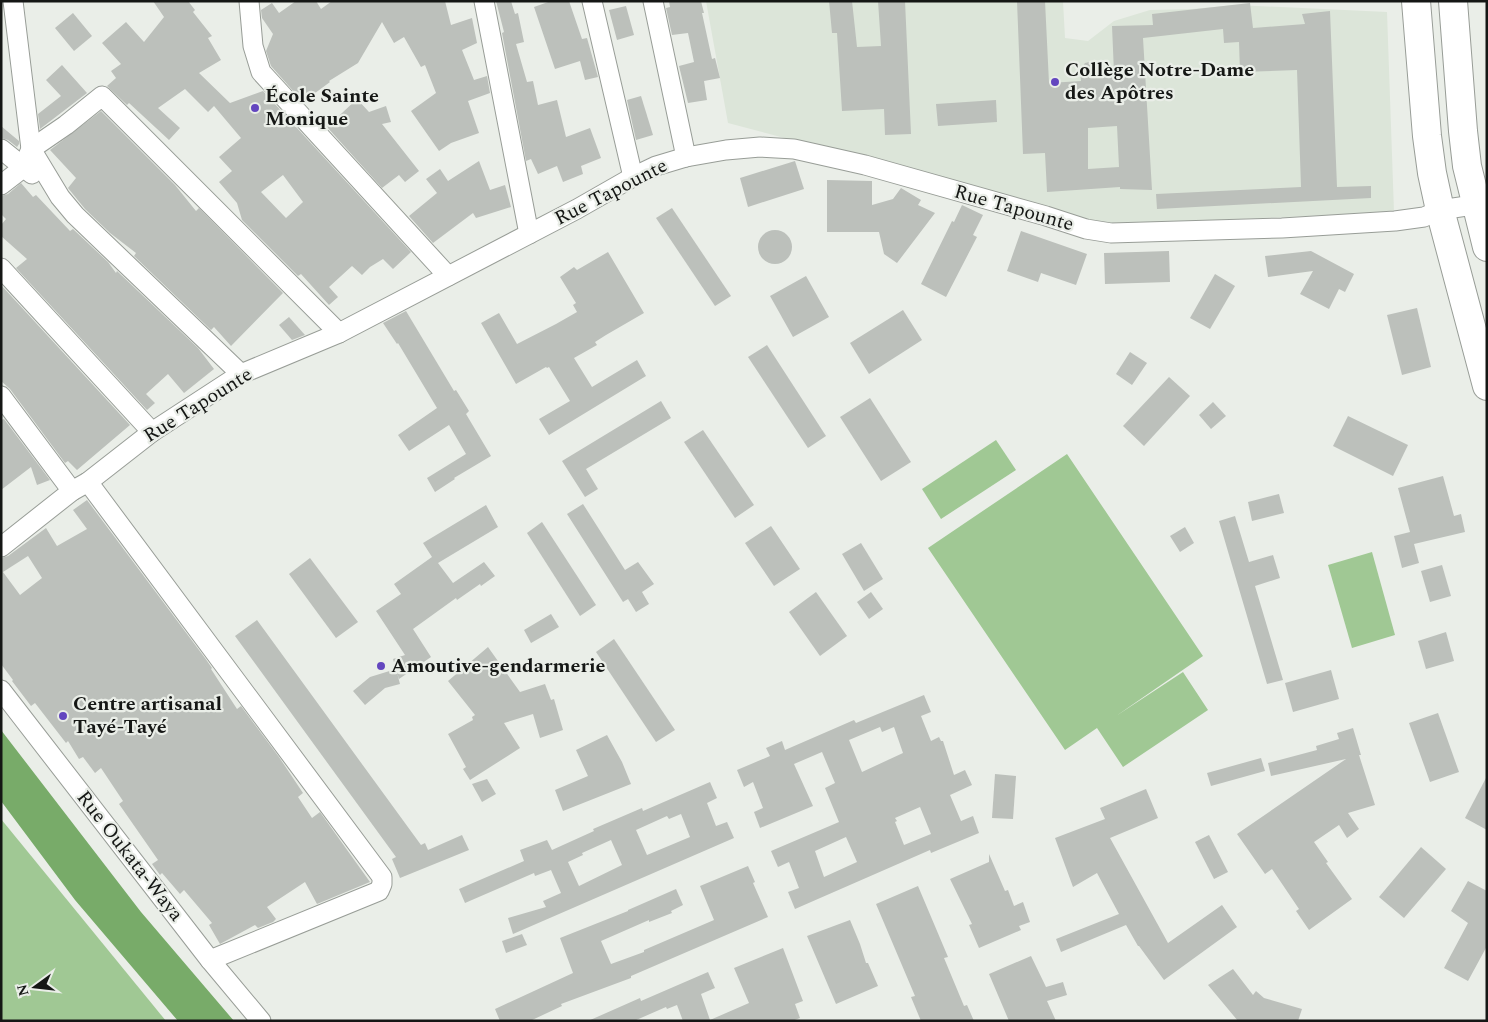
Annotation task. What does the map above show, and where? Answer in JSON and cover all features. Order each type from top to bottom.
[{"type":"highway","points":[[1416,1],[1427,136],[1432,173],[1440,210],[1487,386]]},
{"type":"highway","points":[[1453,1],[1463,131],[1468,166],[1482,204],[1487,247]]},
{"type":"street","points":[[13,1],[31,149],[60,198]]},
{"type":"street","points":[[249,1],[253,46],[261,72],[448,276]]},
{"type":"street","points":[[484,1],[529,234]]},
{"type":"street","points":[[592,1],[633,177]]},
{"type":"street","points":[[653,1],[686,157]]},
{"type":"street","points":[[1,185],[23,168],[31,149],[66,125],[102,96],[339,333]]},
{"type":"street","name":"Rue Tapounte","points":[[1,547],[152,432],[241,374],[339,333],[577,209],[633,177],[656,166],[686,157],[726,150],[760,147],[794,149],[865,165],[1086,229],[1111,233],[1282,228],[1395,222],[1424,217],[1440,210],[1482,204]]},
{"type":"street","points":[[1,149],[60,198],[75,215],[241,374]]},
{"type":"street","points":[[1,268],[152,432]]},
{"type":"street","points":[[1,396],[80,487],[382,876],[382,884],[379,891],[210,960]]},
{"type":"street","name":"Rue Oukata-Waya","points":[[1,690],[210,960],[260,1021]]},
{"type":"shaded area","name":"Collège Notre-Dame des Apôtres","points":[[706,1],[1063,1],[1065,38],[1088,41],[1114,21],[1150,10],[1236,5],[1387,12],[1394,212],[1111,225],[728,123]]},
{"type":"shaded area","points":[[996,440],[1016,470],[941,519],[922,489]]},
{"type":"shaded area","points":[[1067,454],[1203,656],[1116,716],[1183,672],[1208,710],[1123,767],[1097,728],[1065,750],[928,548]]},
{"type":"shaded area","points":[[1372,552],[1395,635],[1352,648],[1328,565]]},
{"type":"shaded area","points":[[1,730],[141,912],[234,1021],[178,1021],[75,900],[1,801]]},
{"type":"shaded area","points":[[1,819],[166,1021],[1,1021]]},
{"type":"building","points":[[153,1],[188,1],[195,10],[193,12],[212,36],[208,38],[221,60],[199,73],[230,103],[263,91],[411,252],[393,269],[383,259],[370,267],[362,275],[352,266],[329,287],[338,297],[329,305],[301,274],[298,276],[242,220],[237,203],[219,182],[232,171],[219,157],[241,138],[214,106],[208,112],[185,89],[158,108],[180,128],[169,140],[129,103],[127,105],[107,86],[116,78],[111,71],[121,64],[102,43],[126,22],[144,42],[164,17]],"holes":[[[283,175],[303,202],[286,218],[261,192]]]},
{"type":"building","points":[[296,1],[316,1],[321,9],[332,1],[445,1],[451,25],[472,18],[477,43],[462,50],[474,80],[487,76],[490,93],[468,101],[479,133],[451,143],[439,151],[411,111],[436,93],[425,65],[421,67],[404,37],[394,43],[382,22],[358,63],[329,81],[303,102],[271,66],[266,51],[273,34],[262,18],[261,10],[272,3],[279,13]]},
{"type":"building","points":[[496,1],[511,1],[515,14],[518,13],[524,42],[516,44],[527,82],[533,81],[538,105],[557,100],[566,137],[590,128],[601,158],[581,166],[583,174],[563,182],[557,166],[538,174],[531,159],[526,161],[502,33],[504,32]]},
{"type":"building","points":[[551,1],[569,1],[582,39],[587,38],[598,77],[585,80],[580,61],[555,69],[534,7]]},
{"type":"building","points":[[669,1],[701,1],[712,59],[715,58],[720,78],[704,81],[707,100],[688,103],[679,66],[694,62],[688,33],[672,35],[666,8],[670,7]]},
{"type":"building","points":[[829,1],[852,1],[857,47],[881,46],[878,1],[905,1],[911,134],[885,135],[884,109],[842,111],[837,33],[832,33]]},
{"type":"building","points":[[1017,1],[1045,1],[1049,83],[1081,81],[1080,70],[1085,63],[1089,62],[1114,73],[1112,26],[1153,25],[1152,14],[1250,3],[1253,28],[1305,24],[1302,14],[1330,11],[1337,187],[1371,186],[1371,198],[1157,209],[1156,194],[1301,187],[1297,70],[1240,72],[1239,42],[1224,43],[1223,29],[1143,38],[1152,190],[1120,189],[1120,187],[1047,192],[1045,153],[1023,154]],"holes":[[[1117,126],[1119,167],[1088,169],[1088,128]]]},
{"type":"building","points":[[626,6],[634,35],[617,40],[609,10]]},
{"type":"building","points":[[73,13],[92,36],[74,51],[55,28]]},
{"type":"building","points":[[62,65],[87,93],[40,129],[38,114],[61,96],[46,80]]},
{"type":"building","points":[[641,96],[653,135],[636,140],[627,100]]},
{"type":"building","points":[[357,99],[369,112],[386,106],[391,122],[382,124],[419,171],[405,182],[399,175],[382,188],[327,127]]},
{"type":"building","points":[[996,100],[997,122],[938,126],[936,104]]},
{"type":"building","points":[[101,111],[175,185],[196,211],[199,208],[283,293],[231,346],[214,327],[211,330],[134,256],[136,253],[110,233],[85,209],[68,188],[76,178],[50,150]]},
{"type":"building","points":[[1,126],[19,141],[17,147],[8,140],[1,138]]},
{"type":"building","points":[[479,161],[490,190],[505,185],[511,207],[476,218],[473,213],[433,243],[409,216],[437,193],[426,179],[440,169],[448,181]]},
{"type":"building","points":[[795,161],[804,189],[748,207],[740,178]]},
{"type":"building","points":[[827,180],[872,181],[872,205],[893,199],[901,188],[921,200],[918,205],[935,213],[897,263],[884,254],[879,232],[827,232]]},
{"type":"building","points":[[21,183],[33,197],[36,195],[70,231],[73,229],[108,262],[116,273],[117,271],[198,348],[214,369],[184,393],[168,374],[146,394],[155,403],[147,410],[16,268],[27,259],[1,236],[1,225],[6,219],[1,214],[1,196],[8,194]]},
{"type":"building","points":[[962,205],[983,215],[973,235],[977,237],[946,297],[921,284],[952,221],[954,222]]},
{"type":"building","points":[[672,208],[731,296],[715,306],[656,218]]},
{"type":"building","points":[[775,230],[782,231],[787,235],[791,240],[791,254],[787,259],[782,263],[775,264],[768,263],[763,259],[759,254],[758,247],[759,240],[763,235],[768,231]]},
{"type":"building","points":[[1021,231],[1087,254],[1076,285],[1041,273],[1038,282],[1007,271]]},
{"type":"building","points":[[1169,251],[1170,282],[1105,284],[1104,253]]},
{"type":"building","points":[[1311,251],[1354,274],[1345,292],[1339,289],[1329,309],[1300,294],[1313,271],[1268,277],[1265,256]]},
{"type":"building","points":[[608,252],[644,313],[595,342],[597,345],[574,358],[592,387],[637,360],[646,376],[549,435],[539,419],[570,401],[549,367],[516,384],[481,323],[499,313],[517,344],[556,324],[577,312],[573,305],[576,303],[560,277],[574,267],[577,270]]},
{"type":"building","points":[[1215,274],[1235,286],[1210,329],[1190,318]]},
{"type":"building","points":[[806,276],[829,317],[793,337],[770,296]]},
{"type":"building","points":[[1,285],[130,425],[77,470],[68,461],[65,463],[10,389],[1,381]]},
{"type":"building","points":[[1417,308],[1431,367],[1402,375],[1387,315]]},
{"type":"building","points":[[903,310],[922,340],[869,374],[850,343]]},
{"type":"building","points":[[406,311],[454,391],[456,390],[469,411],[466,414],[491,456],[454,478],[435,492],[427,478],[466,454],[449,425],[409,451],[398,435],[437,408],[398,343],[383,323]]},
{"type":"building","points":[[289,317],[305,335],[292,340],[279,325]]},
{"type":"building","points":[[767,345],[826,436],[808,448],[748,357]]},
{"type":"building","points":[[1130,352],[1147,363],[1132,385],[1116,374]]},
{"type":"building","points":[[1169,377],[1190,396],[1144,446],[1123,426]]},
{"type":"building","points":[[870,398],[911,462],[881,481],[840,417]]},
{"type":"building","points":[[661,401],[671,418],[586,469],[598,489],[585,497],[562,461]]},
{"type":"building","points":[[1213,402],[1226,416],[1211,429],[1199,415]]},
{"type":"building","points":[[1348,416],[1408,445],[1393,476],[1333,446]]},
{"type":"building","points":[[4,419],[50,480],[37,485],[31,467],[1,490],[1,420]]},
{"type":"building","points":[[703,430],[754,505],[735,518],[684,442]]},
{"type":"building","points":[[1443,476],[1454,516],[1461,514],[1465,532],[1414,544],[1419,563],[1402,568],[1394,536],[1410,532],[1398,488]]},
{"type":"building","points":[[1279,494],[1284,513],[1252,521],[1248,502]]},
{"type":"building","points":[[87,500],[205,658],[237,709],[241,706],[279,757],[303,793],[298,797],[312,818],[320,812],[370,882],[317,904],[305,882],[267,907],[276,919],[273,922],[258,928],[255,925],[220,944],[209,925],[212,923],[184,890],[180,894],[162,873],[160,875],[152,864],[158,860],[119,804],[123,801],[101,768],[95,773],[83,757],[79,759],[68,741],[66,743],[35,703],[31,706],[1,664],[1,558],[8,556],[46,528],[57,546],[87,529],[73,510]],"holes":[[[28,556],[42,578],[20,595],[3,572]]]},
{"type":"building","points":[[583,504],[625,570],[638,562],[654,584],[642,592],[649,604],[636,612],[628,599],[623,602],[567,514]]},
{"type":"building","points":[[486,505],[498,527],[438,563],[453,583],[484,562],[495,576],[457,600],[456,598],[413,629],[431,657],[399,679],[397,673],[400,684],[385,688],[365,705],[353,691],[370,677],[396,669],[393,659],[405,655],[376,611],[401,594],[394,584],[432,557],[423,543]]},
{"type":"building","points":[[1235,516],[1249,562],[1273,555],[1280,578],[1255,586],[1283,680],[1267,684],[1219,521]]},
{"type":"building","points":[[542,522],[596,605],[580,616],[527,533]]},
{"type":"building","points":[[771,526],[800,569],[774,586],[745,543]]},
{"type":"building","points":[[1185,527],[1194,543],[1180,552],[1170,536]]},
{"type":"building","points":[[861,543],[883,579],[864,591],[842,554]]},
{"type":"building","points":[[310,558],[358,622],[336,638],[289,574]]},
{"type":"building","points":[[1442,565],[1451,596],[1430,602],[1421,571]]},
{"type":"building","points":[[816,592],[847,636],[820,656],[789,612]]},
{"type":"building","points":[[871,592],[883,609],[869,619],[857,602]]},
{"type":"building","points":[[551,614],[559,627],[531,643],[524,630]]},
{"type":"building","points":[[257,620],[421,845],[425,843],[428,850],[462,835],[469,850],[400,878],[392,859],[396,857],[235,636]]},
{"type":"building","points":[[1446,632],[1454,661],[1426,669],[1418,641]]},
{"type":"building","points":[[614,639],[675,730],[656,742],[596,652]]},
{"type":"building","points":[[488,647],[520,692],[545,684],[551,700],[554,699],[563,730],[540,738],[533,714],[504,723],[520,748],[470,780],[463,769],[466,767],[448,734],[473,720],[472,717],[475,715],[448,681]]},
{"type":"building","points":[[1331,670],[1339,699],[1293,712],[1285,683]]},
{"type":"building","points":[[924,695],[931,712],[921,716],[931,741],[939,737],[943,741],[954,775],[965,770],[972,785],[950,795],[961,821],[973,816],[979,833],[931,853],[930,850],[795,909],[788,892],[799,888],[789,862],[778,867],[771,851],[839,822],[825,788],[835,783],[822,752],[794,764],[813,806],[760,828],[754,812],[763,808],[753,782],[744,787],[737,770],[770,756],[766,748],[782,741],[785,750],[854,720],[856,723]],"holes":[[[880,727],[882,732],[894,727],[903,753],[862,772],[849,740]],[[920,807],[931,834],[904,845],[895,818]],[[846,837],[857,862],[824,877],[815,851]]]},
{"type":"building","points":[[1438,713],[1459,772],[1430,782],[1409,723]]},
{"type":"building","points":[[1353,728],[1361,755],[1359,755],[1375,805],[1348,813],[1359,829],[1347,838],[1339,825],[1314,842],[1328,862],[1326,863],[1352,899],[1309,930],[1296,911],[1299,909],[1272,869],[1265,874],[1237,834],[1346,759],[1271,776],[1268,763],[1317,750],[1316,746],[1339,739],[1337,733]]},
{"type":"building","points":[[607,735],[622,762],[631,784],[563,811],[555,790],[588,776],[576,750]]},
{"type":"building","points":[[1261,758],[1265,771],[1211,786],[1207,773]]},
{"type":"building","points":[[995,774],[1016,776],[1013,819],[992,818]]},
{"type":"building","points":[[1487,776],[1487,830],[1465,818]]},
{"type":"building","points":[[487,779],[496,794],[482,802],[472,784]]},
{"type":"building","points":[[710,782],[717,798],[707,803],[716,826],[727,822],[734,838],[513,934],[508,918],[546,907],[543,901],[561,893],[551,870],[535,876],[534,873],[465,903],[459,889],[524,861],[520,850],[547,840],[552,850],[594,831],[593,829],[642,808],[643,811]],"holes":[[[681,814],[690,837],[647,855],[636,830],[667,816],[669,819]],[[611,840],[622,865],[579,886],[568,862],[583,855],[582,853]]]},
{"type":"building","points":[[1146,789],[1158,818],[1110,838],[1168,943],[1222,905],[1237,927],[1164,980],[1138,946],[1126,925],[1061,952],[1056,939],[1119,914],[1097,873],[1073,887],[1055,838],[1105,819],[1100,808]]},
{"type":"building","points":[[1209,835],[1228,872],[1214,879],[1195,842]]},
{"type":"building","points":[[1421,847],[1446,869],[1404,918],[1379,897]]},
{"type":"building","points":[[989,854],[1005,891],[1008,890],[1014,906],[1023,902],[1030,922],[1019,926],[1021,930],[979,948],[969,925],[972,924],[950,879],[989,862]]},
{"type":"building","points":[[748,866],[755,882],[753,883],[768,917],[631,976],[631,978],[561,1004],[562,1006],[530,1021],[500,1021],[495,1009],[573,973],[560,938],[628,911],[676,889],[683,905],[671,911],[672,913],[649,922],[649,920],[601,941],[611,964],[644,952],[644,950],[714,920],[700,886]]},
{"type":"building","points":[[1468,881],[1487,891],[1487,946],[1468,981],[1444,968],[1468,923],[1451,911]]},
{"type":"building","points":[[918,886],[948,957],[944,958],[964,1006],[967,1005],[974,1021],[921,1021],[911,997],[915,996],[876,904]]},
{"type":"building","points":[[850,920],[866,963],[868,963],[878,986],[836,1004],[807,936]]},
{"type":"building","points":[[522,934],[527,945],[506,953],[502,941]]},
{"type":"building","points":[[783,948],[803,1001],[795,1004],[800,1018],[792,1021],[683,1021],[677,1005],[667,1009],[666,1007],[634,1021],[588,1021],[640,998],[641,1001],[708,972],[715,988],[701,994],[710,1020],[749,1003],[734,968]]},
{"type":"building","points":[[1031,956],[1046,987],[1063,982],[1067,995],[1047,1001],[1056,1021],[1009,1021],[989,974]]},
{"type":"building","points":[[1233,969],[1253,995],[1256,991],[1264,998],[1302,1009],[1298,1021],[1238,1021],[1208,985]]},
{"type":"place","name":"Collège Notre-Dame des Apôtres","points":[[1055,82]]},
{"type":"place","name":"École Sainte Monique","points":[[255,108]]},
{"type":"place","name":"Amoutive-gendarmerie","points":[[381,666]]},
{"type":"place","name":"Centre artisanal Tayé-Tayé","points":[[63,716]]}]
